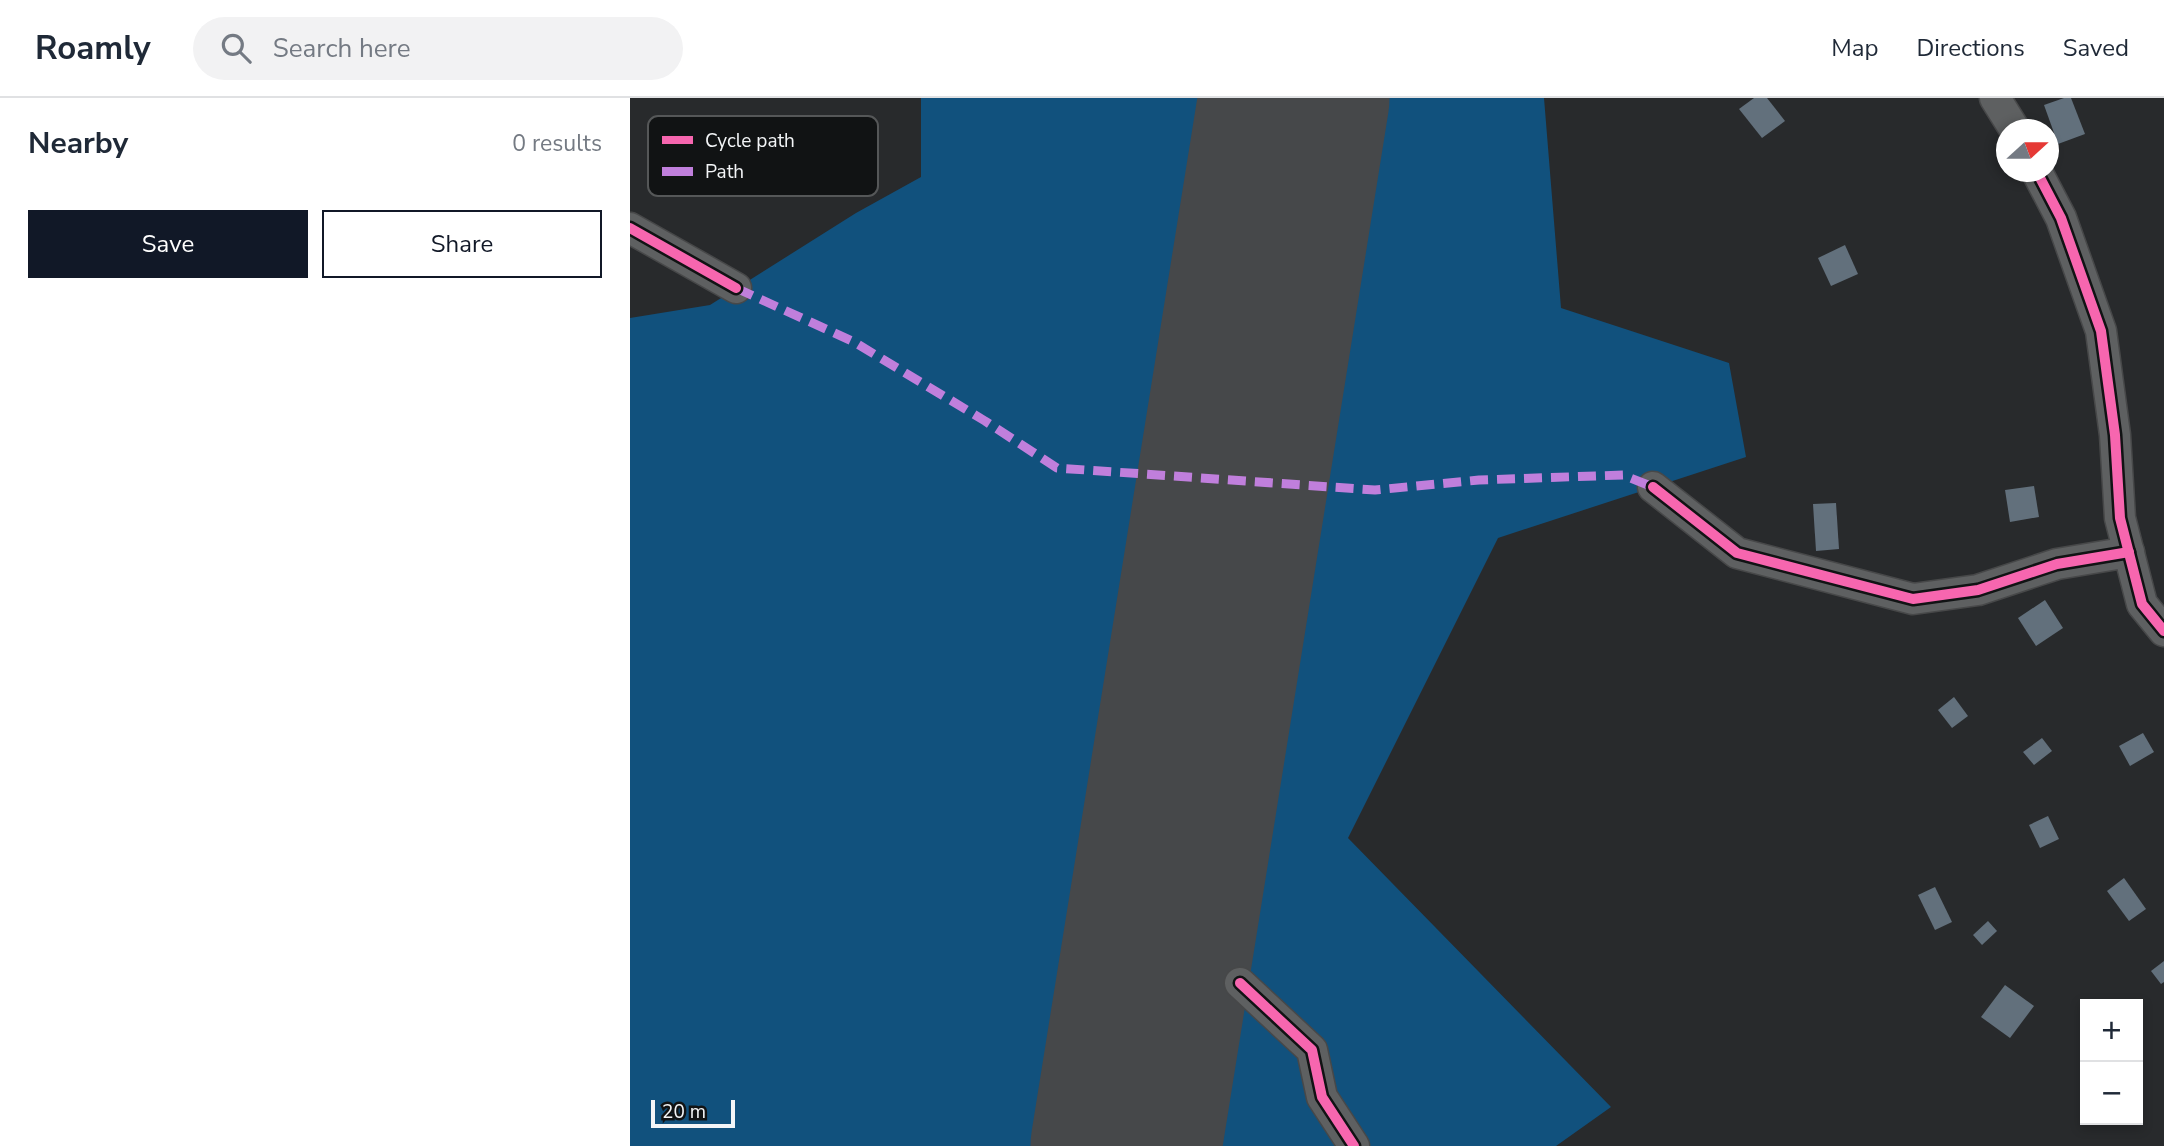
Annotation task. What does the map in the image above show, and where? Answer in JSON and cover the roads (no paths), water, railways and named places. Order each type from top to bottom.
[{"type":"street","points":[[1995,98],[2008,119]]},
{"type":"street","points":[[2042,182],[2061,218],[2101,331],[2115,435],[2120,518],[2142,604],[2164,631]]},
{"type":"street","points":[[630,228],[736,288]]},
{"type":"street","points":[[1653,488],[1737,553],[1913,598],[1978,590],[2057,564],[2129,552]]},
{"type":"street","points":[[1240,983],[1312,1050],[1322,1097],[1354,1146]]}]
